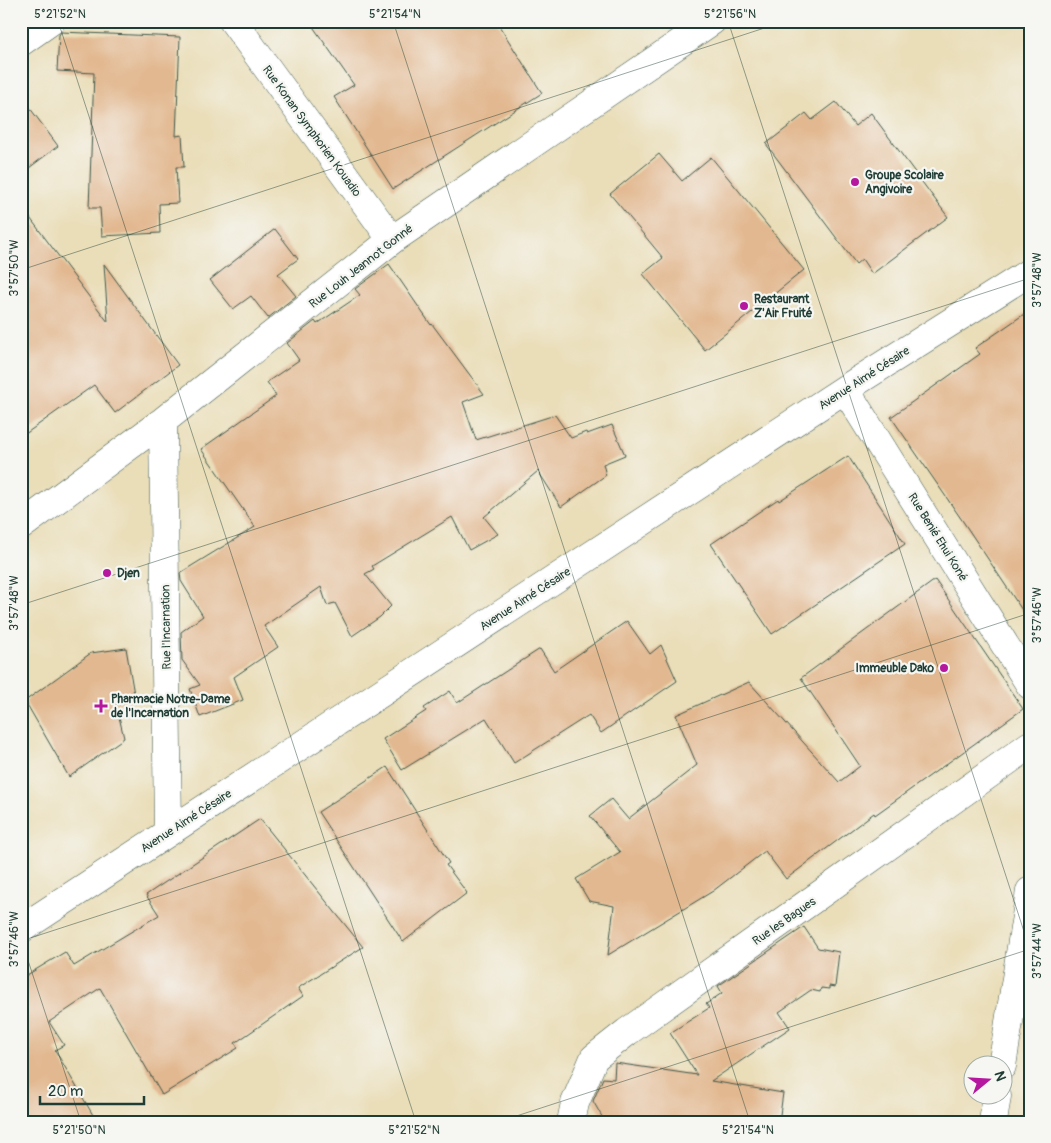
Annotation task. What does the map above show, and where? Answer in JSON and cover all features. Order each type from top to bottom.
[{"type":"street","points":[[21,42],[51,21]]},
{"type":"street","name":"Rue Konan Symphorien Kouadio","points":[[233,21],[392,240]]},
{"type":"street","name":"Rue Louh Jeannot Gonné","points":[[21,526],[164,421],[392,240],[712,21]]},
{"type":"street","name":"Avenue Aimé Césaire","points":[[21,929],[845,389],[1030,272]]},
{"type":"street","name":"Rue Benié Ehui Koné","points":[[845,389],[1030,685]]},
{"type":"street","name":"Rue l'Incarnation","points":[[164,421],[168,832]]},
{"type":"street","name":"Rue les Bagues","points":[[571,1122],[575,1102],[594,1058],[627,1032],[1030,745]]},
{"type":"street","points":[[1004,1056],[1030,891]]},
{"type":"street","points":[[993,1122],[996,1106]]},
{"type":"building","points":[[309,21],[496,21],[542,93],[393,189],[334,97],[354,85]]},
{"type":"building","points":[[61,32],[180,37],[176,136],[182,135],[184,167],[176,167],[178,203],[159,204],[160,233],[102,236],[100,208],[89,208],[94,73],[57,71],[59,35]]},
{"type":"building","points":[[21,96],[58,146],[21,174]]},
{"type":"building","points":[[836,102],[855,126],[871,113],[948,217],[872,274],[862,259],[856,264],[766,144],[806,113],[812,120]]},
{"type":"building","points":[[659,154],[682,181],[711,157],[804,270],[705,350],[643,274],[663,258],[610,194]]},
{"type":"building","points":[[21,206],[108,322],[104,264],[178,365],[115,413],[94,385],[21,437]]},
{"type":"building","points":[[275,229],[298,259],[278,274],[296,296],[268,318],[251,296],[233,309],[210,280]]},
{"type":"building","points":[[389,264],[431,325],[484,394],[463,402],[476,440],[555,415],[571,438],[612,425],[625,455],[603,464],[606,475],[561,507],[538,471],[484,517],[498,534],[469,550],[452,517],[372,566],[374,569],[365,574],[391,606],[380,617],[352,636],[335,603],[327,605],[321,587],[264,626],[278,647],[234,677],[243,700],[200,717],[190,689],[200,685],[182,660],[181,632],[203,616],[181,581],[180,573],[255,527],[201,449],[276,396],[267,382],[299,360],[287,343],[315,321],[317,324],[360,295],[355,289]]},
{"type":"building","points":[[1030,310],[1030,622],[891,417],[980,354],[975,348]]},
{"type":"building","points":[[848,456],[905,544],[772,634],[711,544],[778,499],[779,501]]},
{"type":"building","points":[[935,580],[1023,709],[875,815],[874,813],[786,879],[765,851],[713,891],[608,955],[614,906],[589,901],[576,879],[620,852],[590,816],[611,799],[628,819],[697,765],[676,715],[749,682],[839,782],[860,766],[801,678]]},
{"type":"building","points":[[627,621],[650,654],[661,645],[677,681],[601,733],[589,715],[514,763],[486,718],[402,770],[383,739],[426,711],[424,708],[450,691],[457,703],[540,649],[554,671]]},
{"type":"building","points":[[126,648],[135,700],[116,704],[124,738],[69,777],[25,701],[91,653]]},
{"type":"building","points":[[387,767],[449,863],[446,865],[467,893],[403,942],[318,812]]},
{"type":"building","points":[[260,819],[363,947],[298,988],[303,996],[235,1043],[238,1048],[162,1095],[100,988],[49,1022],[64,1045],[55,1050],[97,1122],[21,1122],[21,976],[22,978],[65,952],[74,966],[159,915],[146,895]]},
{"type":"building","points":[[804,927],[818,948],[839,952],[835,987],[829,986],[829,989],[821,988],[820,992],[811,990],[779,1012],[790,1028],[711,1081],[783,1093],[779,1122],[605,1122],[593,1101],[603,1078],[614,1079],[615,1063],[697,1075],[670,1033],[709,1008],[706,1004],[722,993],[718,986]]},
{"type":"place","name":"Groupe Scolaire Angivoire","points":[[855,182]]},
{"type":"place","name":"Restaurant Z'Air Fruité","points":[[744,306]]},
{"type":"place","name":"Djen","points":[[107,573]]},
{"type":"place","name":"Immeuble Dako","points":[[944,668]]},
{"type":"place","name":"Pharmacie Notre-Dame de l'Incarnation","points":[[101,706]]}]
